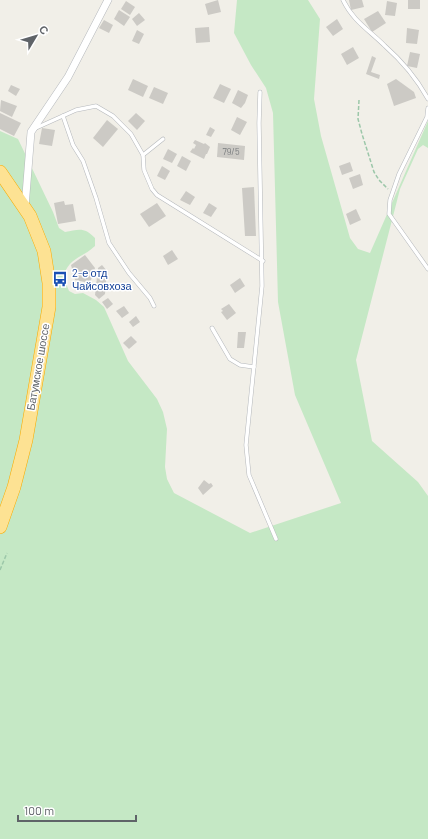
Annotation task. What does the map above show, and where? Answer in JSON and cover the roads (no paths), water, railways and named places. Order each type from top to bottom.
[{"type":"highway","name":"Батумское шоссе","points":[[0,172],[25,208],[44,251],[49,283],[49,307],[26,440],[14,487],[0,527]]},
{"type":"street","name":"Батумское шоссе","points":[[25,208],[31,132],[68,77],[108,0]]},
{"type":"lane","points":[[343,0],[361,26],[385,45],[402,63],[419,83],[428,99]]},
{"type":"lane","points":[[260,92],[259,123],[262,286],[246,446],[249,475],[276,539]]},
{"type":"lane","points":[[33,129],[76,110],[96,106],[113,116],[131,134],[143,155],[144,170],[152,189],[157,195],[262,261]]},
{"type":"lane","points":[[428,108],[427,117],[409,153],[392,193],[389,214],[428,269]]},
{"type":"lane","points":[[63,116],[73,145],[83,161],[96,198],[109,243],[128,273],[150,298],[154,306]]},
{"type":"lane","points":[[143,155],[163,138]]},
{"type":"lane","points":[[212,328],[230,359],[240,365],[254,367]]},
{"type":"place","name":"2-е отд Чайсовхоза","points":[[60,279]]}]
